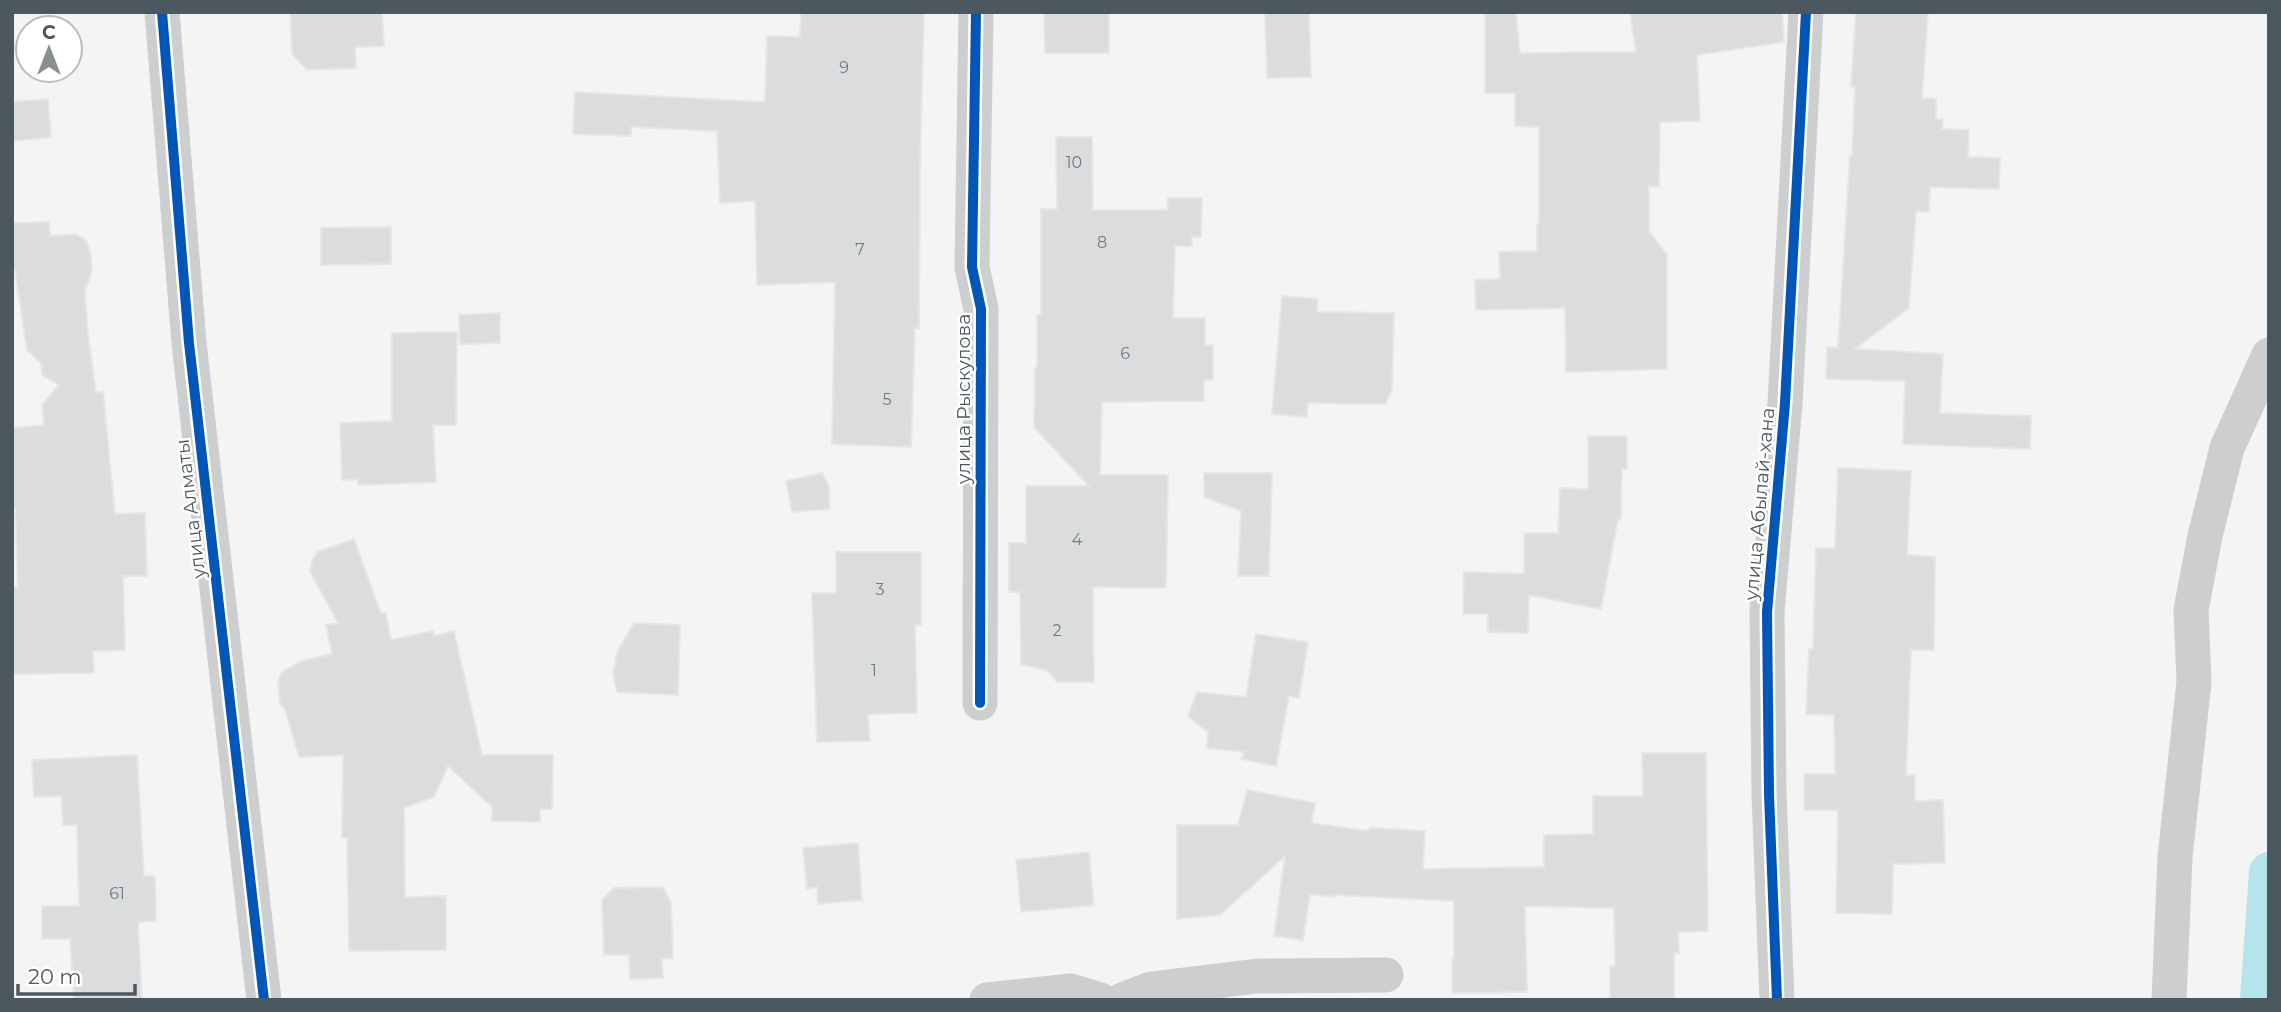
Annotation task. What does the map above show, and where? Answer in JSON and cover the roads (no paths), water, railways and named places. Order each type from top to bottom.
[{"type":"street","name":"улица Алматы","points":[[162,12],[188,343],[264,1000]]},
{"type":"street","name":"улица Рыскулова","points":[[976,12],[972,267],[981,309],[979,703]]},
{"type":"street","name":"улица Абылай-хана","points":[[1777,1000],[1769,794],[1767,612],[1785,403],[1806,12]]},
{"type":"street","points":[[2169,1000],[2175,857],[2194,682],[2191,610],[2227,448],[2269,355]]},
{"type":"street","points":[[1122,1000],[1151,989],[1258,976],[1387,975]]},
{"type":"street","points":[[987,1000],[1071,991],[1100,1000]]},
{"type":"waterway","points":[[2260,1000],[2269,872]]}]
